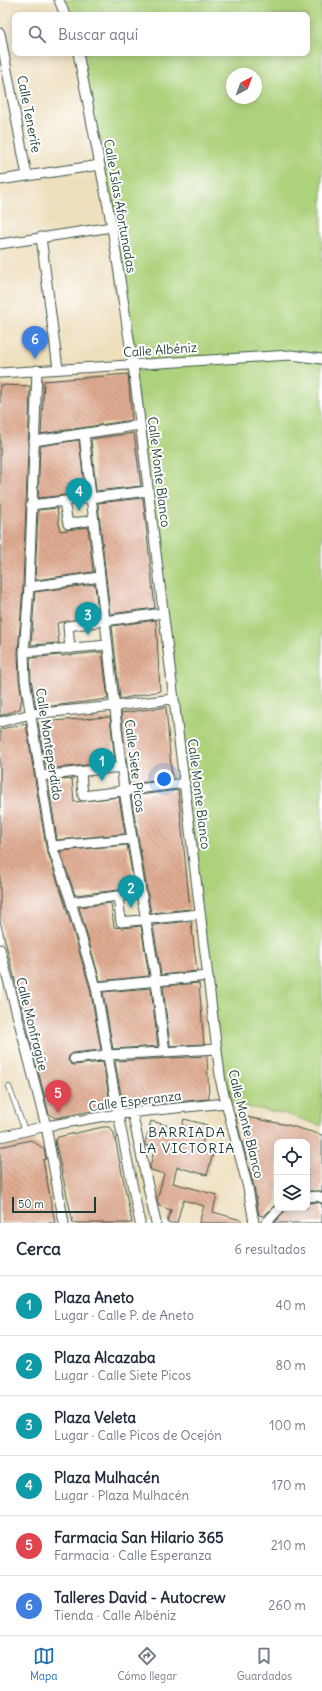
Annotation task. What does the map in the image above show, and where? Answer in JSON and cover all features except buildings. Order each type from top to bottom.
[{"type":"street","points":[[59,0],[64,12]]},
{"type":"street","name":"Calle Tenerife","points":[[0,33],[27,176]]},
{"type":"street","name":"Calle Islas Afortunadas","points":[[79,56],[112,227],[133,364]]},
{"type":"street","points":[[0,180],[100,165]]},
{"type":"street","points":[[0,244],[112,227]]},
{"type":"street","points":[[41,237],[58,369]]},
{"type":"street","name":"Calle Albéniz","points":[[0,374],[36,370],[291,354],[322,359]]},
{"type":"street","name":"Calle Monte Blanco","points":[[133,364],[221,1083],[248,1188],[254,1223]]},
{"type":"street","name":"Calle Monteperdido","points":[[36,370],[29,586],[24,652],[26,680],[52,846],[71,902],[96,987],[107,1055],[140,1223]]},
{"type":"street","points":[[34,441],[140,425]]},
{"type":"street","name":"Calle Siete Picos","points":[[84,434],[124,790],[156,981],[166,1052]]},
{"type":"street","points":[[31,506],[148,491]]},
{"type":"street","points":[[64,502],[68,524],[93,520]]},
{"type":"street","points":[[29,586],[100,577]]},
{"type":"street","points":[[70,649],[68,626],[164,613]]},
{"type":"street","points":[[24,652],[108,645]]},
{"type":"street","points":[[0,722],[31,714],[173,699]]},
{"type":"street","points":[[41,776],[122,767]]},
{"type":"street","points":[[81,772],[83,796],[185,783]]},
{"type":"street","points":[[52,846],[132,839]]},
{"type":"street","points":[[71,902],[141,894]]},
{"type":"street","points":[[118,896],[121,922],[200,914]]},
{"type":"street","name":"Calle Monfragüe","points":[[0,949],[46,1126],[64,1223]]},
{"type":"street","points":[[96,987],[208,976]]},
{"type":"street","points":[[74,1059],[107,1055],[217,1049]]},
{"type":"street","name":"Calle Esperanza","points":[[0,1137],[46,1126],[118,1114],[226,1103]]},
{"type":"street","points":[[132,1112],[156,1223]]},
{"type":"street","points":[[310,1197],[318,1196],[322,1198]]},
{"type":"street","points":[[266,1223],[277,1211]]},
{"type":"lane","points":[[9,1087],[25,1132]]},
{"type":"green space","points":[[59,0],[322,0],[322,1126],[286,1114],[226,1103],[133,365],[79,56],[310,56],[310,12],[64,12]]},
{"type":"place","name":"Talleres David - Autocrew","points":[[35,359]]},
{"type":"place","name":"Plaza Mulhacén","points":[[79,511]]},
{"type":"place","name":"Plaza Veleta","points":[[88,635]]},
{"type":"place","name":"Plaza Aneto","points":[[102,781]]},
{"type":"place","name":"Plaza Alcazaba","points":[[131,908]]},
{"type":"place","name":"Farmacia San Hilario 365","points":[[58,1113]]},
{"type":"district","name":"BARRIADA LA VICTORIA","points":[[187,1140]]}]
